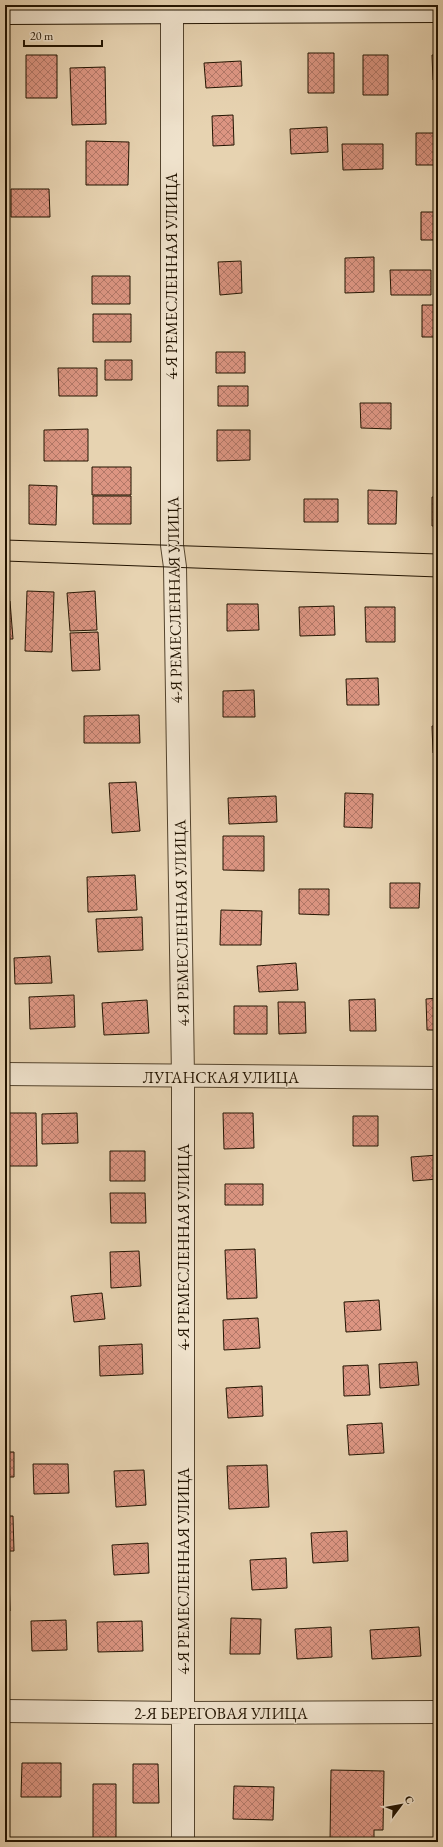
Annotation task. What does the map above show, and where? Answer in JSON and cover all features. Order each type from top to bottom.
[{"type":"street","points":[[5,13],[171,8],[438,11]]},
{"type":"street","name":"4-Я РЕМЕСЛЕННАЯ УЛИЦА","points":[[171,8],[172,545],[175,567],[183,1077],[183,1842]]},
{"type":"street","name":"ЛУГАНСКАЯ УЛИЦА","points":[[5,1074],[183,1077],[438,1078]]},
{"type":"street","name":"2-Я БЕРЕГОВАЯ УЛИЦА","points":[[5,1711],[184,1713],[438,1712]]},
{"type":"building","points":[[308,53],[334,53],[334,93],[308,93]]},
{"type":"building","points":[[26,55],[57,55],[57,98],[26,98]]},
{"type":"building","points":[[363,55],[388,55],[388,95],[363,95]]},
{"type":"building","points":[[432,55],[438,55],[438,80],[433,80]]},
{"type":"building","points":[[241,61],[242,86],[206,88],[204,63]]},
{"type":"building","points":[[105,67],[106,124],[72,125],[70,68]]},
{"type":"building","points":[[233,115],[234,145],[213,146],[212,116]]},
{"type":"building","points":[[327,127],[328,152],[291,154],[290,129]]},
{"type":"building","points":[[416,133],[438,133],[438,165],[416,165]]},
{"type":"building","points":[[86,141],[129,142],[128,185],[86,185]]},
{"type":"building","points":[[342,144],[383,144],[383,169],[343,170]]},
{"type":"building","points":[[11,189],[49,189],[50,217],[11,217]]},
{"type":"building","points":[[421,212],[438,212],[438,240],[421,240]]},
{"type":"building","points":[[374,257],[374,292],[345,293],[345,258]]},
{"type":"building","points":[[241,261],[242,293],[220,295],[218,262]]},
{"type":"building","points":[[390,270],[431,270],[431,295],[391,295]]},
{"type":"building","points":[[92,276],[130,276],[130,304],[92,304]]},
{"type":"building","points":[[422,305],[438,305],[438,337],[422,337]]},
{"type":"building","points":[[93,314],[131,314],[131,342],[93,342]]},
{"type":"building","points":[[216,352],[245,352],[245,373],[216,373]]},
{"type":"building","points":[[105,360],[132,360],[132,380],[105,380]]},
{"type":"building","points":[[58,368],[97,368],[97,396],[59,396]]},
{"type":"building","points":[[218,386],[248,386],[248,406],[218,406]]},
{"type":"building","points":[[360,403],[391,403],[391,429],[361,428]]},
{"type":"building","points":[[88,429],[88,461],[44,461],[44,430]]},
{"type":"building","points":[[217,430],[250,430],[250,460],[217,461]]},
{"type":"building","points":[[92,467],[131,467],[131,495],[92,495]]},
{"type":"building","points":[[29,485],[57,486],[56,525],[29,524]]},
{"type":"building","points":[[368,490],[397,491],[396,524],[368,524]]},
{"type":"building","points":[[93,496],[131,496],[131,524],[93,524]]},
{"type":"building","points":[[432,497],[438,497],[438,526],[432,526]]},
{"type":"building","points":[[304,499],[338,499],[338,522],[304,522]]},
{"type":"building","points":[[27,591],[54,592],[52,652],[25,651]]},
{"type":"building","points":[[95,591],[97,630],[70,631],[67,593]]},
{"type":"building","points":[[5,601],[10,601],[13,639],[5,639]]},
{"type":"building","points":[[227,604],[258,604],[259,630],[227,631]]},
{"type":"building","points":[[334,606],[335,635],[300,636],[299,607]]},
{"type":"building","points":[[365,607],[395,607],[395,642],[366,642]]},
{"type":"building","points":[[98,632],[100,670],[72,671],[70,633]]},
{"type":"building","points":[[378,678],[379,705],[347,705],[346,679]]},
{"type":"building","points":[[254,690],[255,717],[223,717],[223,691]]},
{"type":"building","points":[[139,715],[140,743],[84,743],[84,716]]},
{"type":"building","points":[[432,726],[438,726],[438,753],[433,753]]},
{"type":"building","points":[[5,747],[8,747],[9,782],[5,782]]},
{"type":"building","points":[[136,782],[140,831],[112,833],[109,783]]},
{"type":"building","points":[[345,793],[373,794],[372,828],[344,827]]},
{"type":"building","points":[[276,796],[277,822],[229,824],[228,798]]},
{"type":"building","points":[[223,836],[264,836],[264,871],[223,870]]},
{"type":"building","points":[[135,875],[137,910],[88,912],[87,877]]},
{"type":"building","points":[[390,883],[420,883],[419,908],[390,908]]},
{"type":"building","points":[[299,889],[329,889],[329,915],[299,914]]},
{"type":"building","points":[[436,891],[438,891],[438,913],[436,913]]},
{"type":"building","points":[[221,910],[262,911],[261,945],[220,945]]},
{"type":"building","points":[[142,917],[143,950],[98,952],[96,919]]},
{"type":"building","points":[[436,921],[438,921],[438,948],[437,948]]},
{"type":"building","points":[[50,956],[52,983],[15,984],[14,958]]},
{"type":"building","points":[[296,963],[298,990],[259,992],[257,966]]},
{"type":"building","points":[[74,995],[75,1027],[30,1029],[29,997]]},
{"type":"building","points":[[438,998],[438,1030],[427,1030],[426,999]]},
{"type":"building","points":[[375,999],[376,1031],[350,1031],[349,1000]]},
{"type":"building","points":[[147,1000],[149,1033],[104,1035],[102,1003]]},
{"type":"building","points":[[278,1002],[305,1002],[306,1033],[279,1034]]},
{"type":"building","points":[[234,1006],[267,1006],[267,1034],[234,1034]]},
{"type":"building","points":[[5,1113],[36,1113],[37,1166],[5,1166]]},
{"type":"building","points":[[77,1113],[78,1143],[42,1144],[42,1114]]},
{"type":"building","points":[[223,1113],[253,1113],[254,1148],[224,1149]]},
{"type":"building","points":[[353,1116],[378,1116],[378,1146],[353,1146]]},
{"type":"building","points":[[110,1151],[145,1151],[145,1181],[110,1181]]},
{"type":"building","points":[[438,1155],[438,1179],[413,1181],[411,1157]]},
{"type":"building","points":[[225,1184],[263,1184],[263,1205],[225,1205]]},
{"type":"building","points":[[110,1193],[145,1193],[146,1223],[111,1223]]},
{"type":"building","points":[[255,1249],[257,1298],[227,1299],[225,1250]]},
{"type":"building","points":[[139,1251],[141,1286],[111,1288],[110,1252]]},
{"type":"building","points":[[102,1293],[105,1319],[74,1322],[71,1296]]},
{"type":"building","points":[[379,1300],[381,1330],[346,1332],[344,1302]]},
{"type":"building","points":[[258,1318],[260,1348],[224,1350],[223,1320]]},
{"type":"building","points":[[438,1320],[438,1350],[435,1351],[434,1321]]},
{"type":"building","points":[[142,1344],[143,1374],[100,1376],[99,1346]]},
{"type":"building","points":[[417,1362],[419,1385],[380,1388],[379,1364]]},
{"type":"building","points":[[368,1365],[370,1395],[344,1396],[343,1366]]},
{"type":"building","points":[[262,1386],[263,1416],[228,1418],[226,1388]]},
{"type":"building","points":[[382,1423],[384,1453],[349,1455],[347,1425]]},
{"type":"building","points":[[5,1452],[14,1452],[14,1477],[5,1477]]},
{"type":"building","points":[[33,1464],[68,1464],[69,1493],[34,1494]]},
{"type":"building","points":[[267,1465],[269,1507],[229,1509],[227,1466]]},
{"type":"building","points":[[144,1470],[146,1505],[116,1507],[114,1471]]},
{"type":"building","points":[[5,1516],[13,1516],[14,1551],[5,1551]]},
{"type":"building","points":[[347,1531],[348,1561],[313,1563],[311,1533]]},
{"type":"building","points":[[148,1543],[149,1573],[114,1575],[112,1545]]},
{"type":"building","points":[[286,1558],[287,1588],[252,1590],[250,1560]]},
{"type":"building","points":[[9,1576],[10,1611],[5,1611],[5,1577]]},
{"type":"building","points":[[231,1618],[261,1619],[260,1654],[230,1654]]},
{"type":"building","points":[[66,1620],[67,1650],[32,1651],[31,1621]]},
{"type":"building","points":[[142,1621],[143,1651],[98,1652],[97,1622]]},
{"type":"building","points":[[331,1627],[332,1657],[297,1659],[295,1629]]},
{"type":"building","points":[[419,1627],[421,1656],[372,1659],[370,1630]]},
{"type":"building","points":[[22,1763],[61,1763],[61,1797],[21,1797]]},
{"type":"building","points":[[133,1764],[158,1764],[159,1803],[133,1803]]},
{"type":"building","points":[[331,1770],[384,1771],[383,1830],[374,1830],[374,1842],[330,1842]]},
{"type":"building","points":[[435,1770],[438,1770],[438,1788],[435,1788]]},
{"type":"building","points":[[93,1784],[116,1784],[116,1842],[93,1842]]},
{"type":"building","points":[[234,1786],[274,1787],[273,1820],[233,1819]]},
{"type":"tram line","points":[[5,540],[438,554]]},
{"type":"tram line","points":[[5,561],[438,577]]}]
